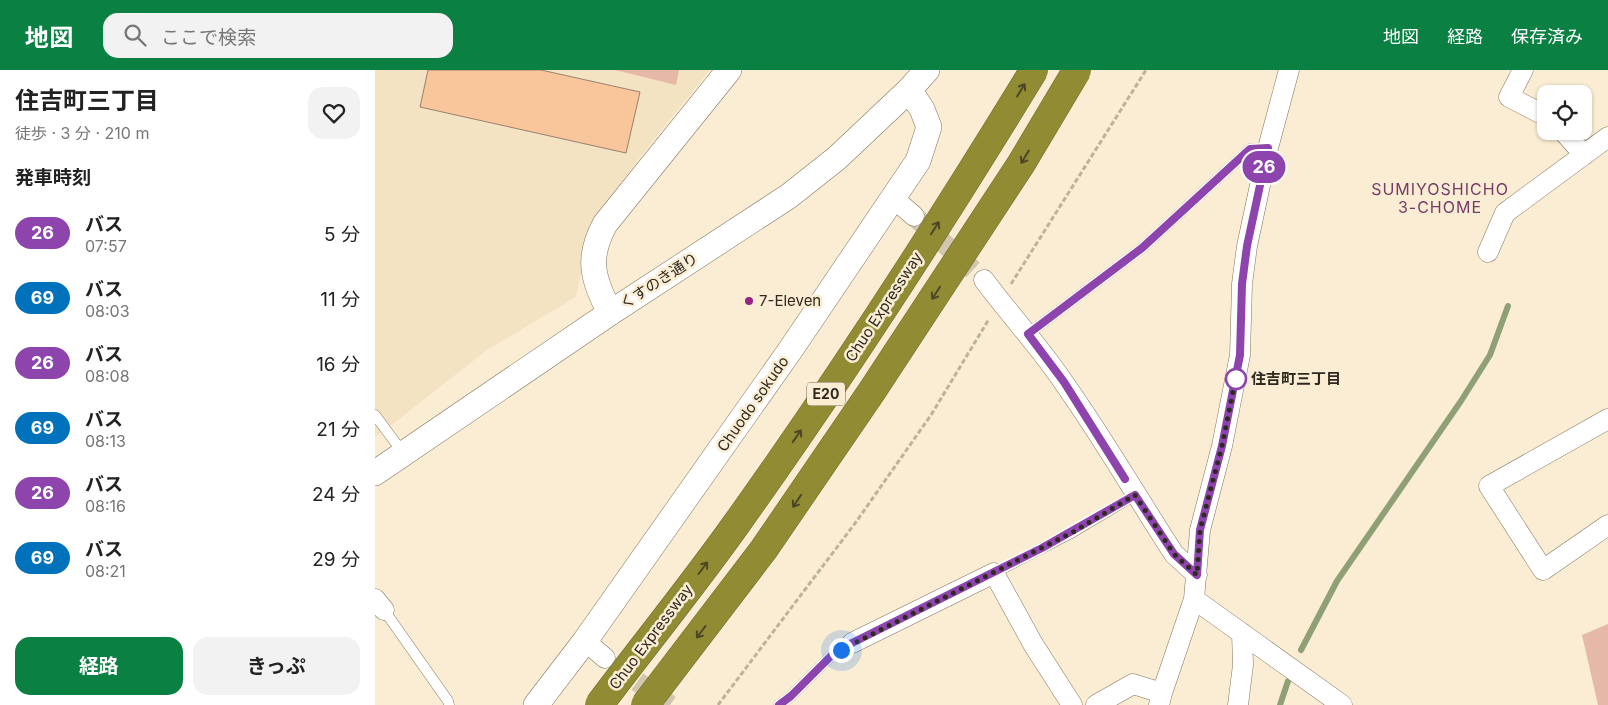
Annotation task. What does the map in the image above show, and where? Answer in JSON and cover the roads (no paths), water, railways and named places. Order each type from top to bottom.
[{"type":"highway","name":"Chuo Expressway","points":[[599,705],[736,524],[846,366],[1034,70]]},
{"type":"highway","name":"E20","points":[[645,705],[764,549],[861,407],[1021,164],[1077,70]]},
{"type":"street","points":[[610,313],[595,280],[594,252],[598,237],[605,224],[729,70]]},
{"type":"street","name":"くすのき通り","points":[[375,473],[610,313],[789,196],[837,158],[909,90],[927,70]]},
{"type":"street","points":[[1096,705],[1133,684],[1161,699],[1195,599],[1200,530],[1222,446],[1240,355],[1242,284],[1247,246],[1268,148],[1289,70]]},
{"type":"street","points":[[1523,70],[1509,97],[1537,111]]},
{"type":"street","name":"Chuodo sokudo","points":[[536,705],[585,641],[791,349],[918,161],[929,127],[922,110],[909,90]]},
{"type":"street","points":[[1487,252],[1505,213],[1608,137]]},
{"type":"street","points":[[1571,140],[1584,155]]},
{"type":"street","points":[[892,197],[914,216]]},
{"type":"street","points":[[984,280],[1064,382],[1174,554],[1197,575]]},
{"type":"street","points":[[1608,419],[1489,486],[1543,570],[1608,525]]},
{"type":"street","points":[[852,643],[994,573],[1033,644],[1072,705]]},
{"type":"street","points":[[1195,599],[1342,705]]},
{"type":"street","points":[[1237,705],[1243,665],[1242,633]]},
{"type":"street","points":[[585,641],[605,658]]},
{"type":"lane","points":[[1028,334],[1142,248],[1250,149],[1268,148]]},
{"type":"lane","points":[[375,414],[403,454]]},
{"type":"lane","points":[[994,573],[1073,532],[1135,495]]},
{"type":"lane","points":[[379,605],[449,705]]},
{"type":"lane","points":[[779,705],[791,696],[831,656],[852,643]]},
{"type":"waterway","points":[[1301,650],[1337,581],[1461,401],[1490,355],[1508,306]]},
{"type":"waterway","points":[[1280,705],[1288,681]]},
{"type":"tunnel","points":[[914,216],[984,280]]},
{"type":"tunnel","points":[[613,664],[670,705]]},
{"type":"place","name":"7-Eleven","points":[[749,301]]},
{"type":"place","name":"住吉町三丁目","points":[[1236,379]]},
{"type":"district","name":"SUMIYOSHICHO 3-CHOME","points":[[1440,198]]}]
